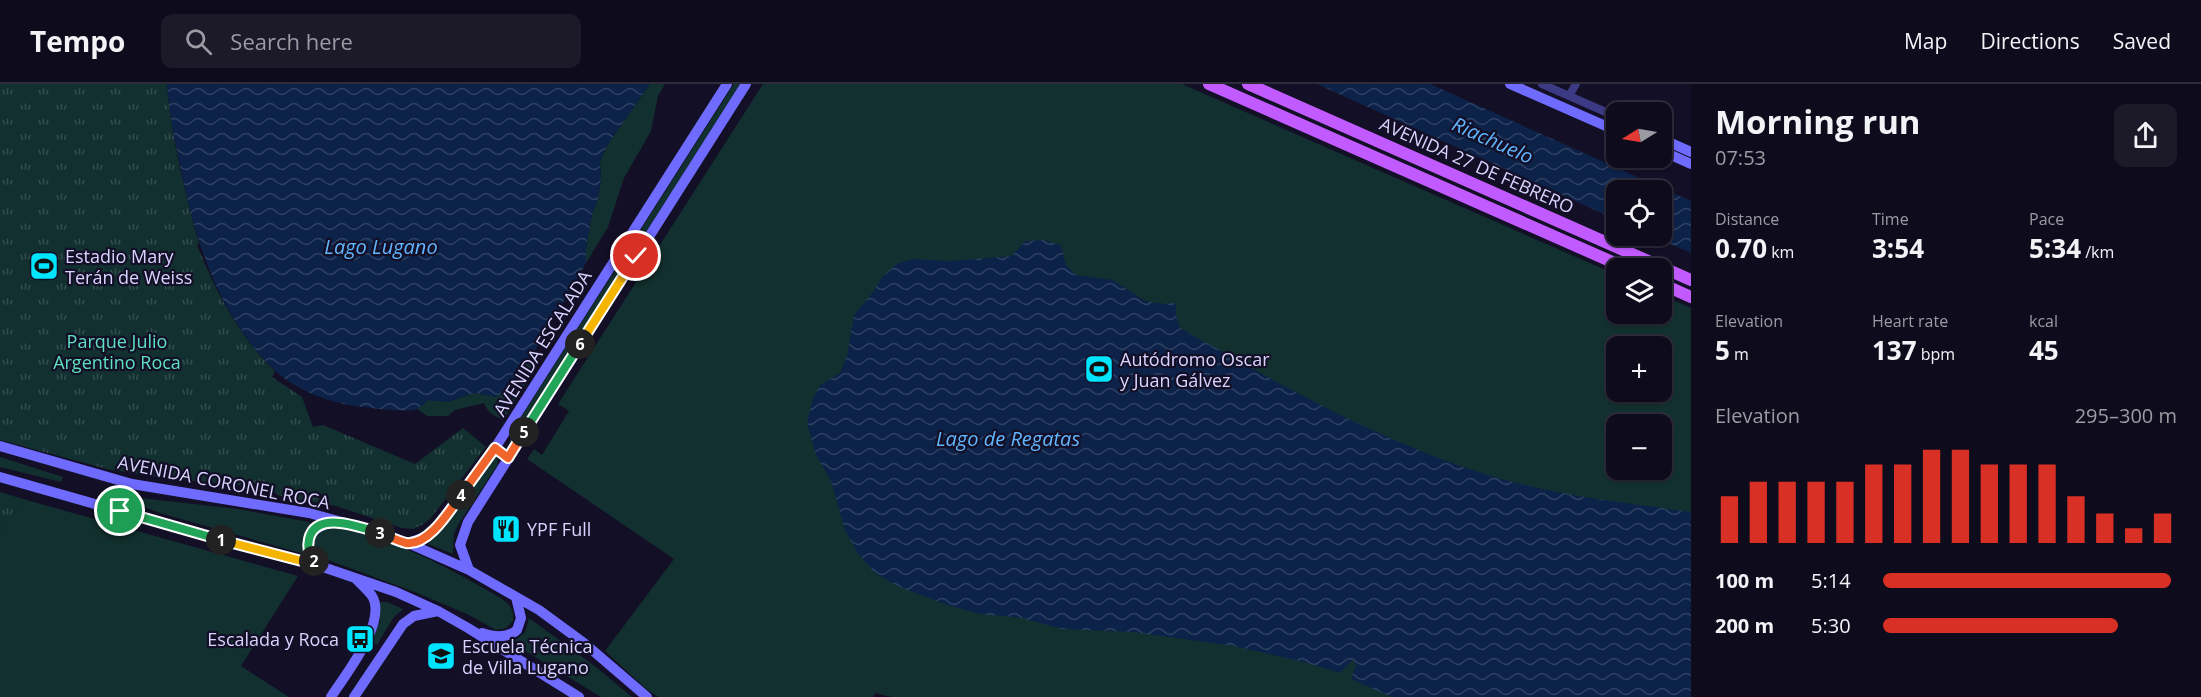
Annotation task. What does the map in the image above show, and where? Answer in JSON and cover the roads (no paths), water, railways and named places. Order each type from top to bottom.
[{"type":"main road","name":"AVENIDA ESCALADA","points":[[408,543],[425,537],[436,528],[495,448],[727,84]]},
{"type":"main road","name":"AVENIDA ESCALADA","points":[[469,570],[460,544],[463,532],[746,84]]},
{"type":"main road","name":"AVENIDA 27 DE FEBRERO","points":[[1209,84],[1606,259]]},
{"type":"main road","name":"AVENIDA 27 DE FEBRERO","points":[[1248,84],[1691,280]]},
{"type":"main road","points":[[1510,84],[1606,125]]},
{"type":"main road","points":[[1672,142],[1689,148]]},
{"type":"main road","points":[[1672,155],[1691,164]]},
{"type":"main road","points":[[1672,288],[1691,297]]},
{"type":"main road","name":"AVENIDA CORONEL ROCA","points":[[0,446],[132,484],[284,508],[338,521],[408,543],[469,570],[567,629],[646,697]]},
{"type":"main road","points":[[495,448],[508,458]]},
{"type":"main road","points":[[0,477],[317,565],[396,592],[468,628],[579,697]]},
{"type":"main road","points":[[317,565],[310,557],[309,536],[319,526],[338,521]]},
{"type":"main road","points":[[331,697],[364,646],[374,624],[373,597],[353,577]]},
{"type":"main road","points":[[468,628],[492,636],[513,634],[520,624],[520,611],[516,597]]},
{"type":"main road","points":[[356,693],[403,624],[414,616],[438,611]]},
{"type":"main road","points":[[356,693],[360,679],[376,653],[374,648],[364,646]]},
{"type":"main road","points":[[348,697],[345,694],[345,687],[361,660],[364,646]]},
{"type":"street","points":[[1569,96],[1576,84]]},
{"type":"street","points":[[1544,85],[1606,112]]},
{"type":"water","name":"Lago Lugano","points":[[167,84],[650,84],[608,144],[600,161],[601,179],[598,199],[592,214],[586,263],[532,356],[511,386],[496,397],[475,393],[447,402],[428,400],[418,408],[405,411],[353,406],[309,393],[276,372],[246,337],[219,292],[200,245],[179,159]]},
{"type":"water","name":"Riachuelo","points":[[1317,84],[1430,84],[1606,163],[1606,168],[1617,168],[1644,180],[1606,180],[1606,215]]},
{"type":"water","name":"Riachuelo","points":[[1672,192],[1691,201],[1691,253],[1672,245]]},
{"type":"water","name":"Lago de Regatas","points":[[1043,240],[1061,245],[1066,265],[1076,275],[1113,280],[1145,301],[1173,303],[1176,305],[1180,328],[1296,392],[1374,431],[1498,478],[1546,490],[1691,512],[1691,697],[1392,697],[1351,679],[1356,665],[1353,660],[1340,673],[1234,646],[1132,632],[1062,629],[1022,618],[980,614],[897,586],[874,572],[857,552],[845,530],[831,481],[816,455],[807,424],[812,401],[820,385],[840,373],[847,355],[854,315],[882,277],[898,263],[914,259],[949,261],[1012,256],[1025,241]]},
{"type":"place","name":"Estadio Mary Terán de Weiss","points":[[44,266]]},
{"type":"place","name":"Autódromo Oscar y Juan Gálvez","points":[[1099,369]]},
{"type":"place","name":"YPF Full","points":[[506,529]]},
{"type":"place","name":"Escalada y Roca","points":[[360,639]]},
{"type":"place","name":"Escuela Técnica de Villa Lugano","points":[[441,656]]},
{"type":"park label","name":"Parque Julio Argentino Roca","points":[[117,351]]}]
